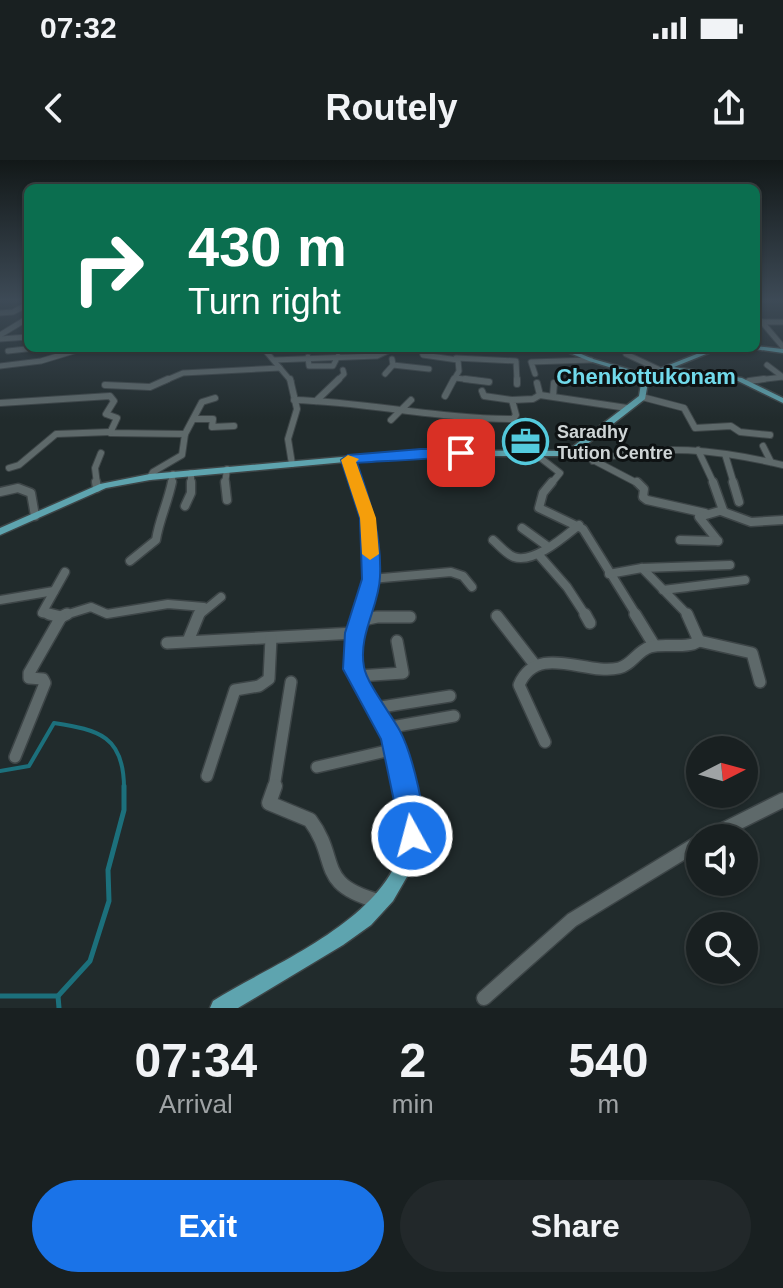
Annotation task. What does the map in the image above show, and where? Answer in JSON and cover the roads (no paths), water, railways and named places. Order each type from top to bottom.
[{"type":"main road","points":[[760,348],[783,349]]},
{"type":"main road","points":[[572,352],[646,376]]},
{"type":"main road","points":[[0,532],[97,488],[150,477],[430,453],[563,454],[574,450],[642,397],[646,376],[659,368],[706,352]]},
{"type":"main road","points":[[659,368],[749,381],[783,401]]},
{"type":"main road","points":[[220,1008],[244,1000],[360,924],[383,903],[403,875],[412,836],[408,798],[395,749],[354,669],[356,627],[371,579],[368,518],[348,460]]},
{"type":"street","points":[[8,351],[24,350]]},
{"type":"street","points":[[23,358],[28,352]]},
{"type":"street","points":[[0,366],[78,352]]},
{"type":"street","points":[[267,352],[290,378],[297,409],[288,439],[292,464]]},
{"type":"street","points":[[381,356],[387,352]]},
{"type":"street","points":[[420,352],[423,355],[516,361],[517,384]]},
{"type":"street","points":[[502,360],[503,352]]},
{"type":"street","points":[[626,354],[659,368]]},
{"type":"street","points":[[274,360],[308,357],[309,366],[333,366],[338,356],[381,356],[391,359],[393,365]]},
{"type":"street","points":[[445,396],[459,371],[456,358]]},
{"type":"street","points":[[535,374],[531,362],[591,360]]},
{"type":"street","points":[[393,365],[429,369]]},
{"type":"street","points":[[385,374],[393,365]]},
{"type":"street","points":[[767,365],[783,377]]},
{"type":"street","points":[[105,385],[150,387],[183,373],[280,368]]},
{"type":"street","points":[[316,401],[344,374],[343,370]]},
{"type":"street","points":[[749,381],[783,377]]},
{"type":"street","points":[[455,378],[489,382]]},
{"type":"street","points":[[537,383],[540,395]]},
{"type":"street","points":[[553,396],[554,383]]},
{"type":"street","points":[[482,391],[484,396],[512,400],[533,399],[540,395],[627,408]]},
{"type":"street","points":[[0,403],[110,396],[114,401],[104,418],[117,418],[110,432]]},
{"type":"street","points":[[642,397],[684,408],[695,428],[731,426],[740,432],[770,435]]},
{"type":"street","points":[[150,477],[153,472],[182,455],[185,434],[202,402],[215,398]]},
{"type":"street","points":[[294,400],[467,419],[508,419],[516,415],[512,400]]},
{"type":"street","points":[[391,420],[411,400]]},
{"type":"street","points":[[194,419],[213,419],[212,427],[234,426]]},
{"type":"street","points":[[9,468],[19,465],[56,434],[93,428],[110,432],[185,434]]},
{"type":"street","points":[[763,446],[771,462]]},
{"type":"street","points":[[574,450],[637,482],[644,489],[643,497],[647,500],[705,513],[721,511],[748,522],[772,524],[783,520]]},
{"type":"street","points":[[593,461],[610,455],[648,451],[698,450],[783,465]]},
{"type":"street","points":[[698,450],[717,492],[721,511]]},
{"type":"street","points":[[97,488],[95,468],[101,453]]},
{"type":"street","points":[[725,454],[739,502]]},
{"type":"street","points":[[538,456],[560,473],[543,493],[539,508],[579,525],[654,645],[663,648],[692,645],[699,641],[752,653],[760,682]]},
{"type":"street","points":[[227,469],[224,476],[227,500]]},
{"type":"street","points":[[185,506],[191,493],[191,473]]},
{"type":"street","points":[[130,561],[156,540],[158,526],[166,512],[173,474]]},
{"type":"street","points":[[0,492],[18,488],[31,493],[35,516]]},
{"type":"street","points":[[680,540],[718,541],[699,517],[705,513]]},
{"type":"street","points":[[493,540],[515,556],[538,554],[579,525]]},
{"type":"street","points":[[522,528],[547,546]]},
{"type":"street","points":[[538,554],[567,587],[590,623]]},
{"type":"street","points":[[609,574],[642,568],[730,565]]},
{"type":"street","points":[[642,568],[691,619],[699,641]]},
{"type":"street","points":[[65,572],[42,613],[61,617],[92,606],[107,614],[137,606],[191,604],[204,607]]},
{"type":"street","points":[[371,579],[451,572],[463,576],[472,587]]},
{"type":"street","points":[[663,590],[745,580]]},
{"type":"street","points":[[0,600],[54,591]]},
{"type":"street","points":[[188,641],[204,607],[221,597]]},
{"type":"street","points":[[497,616],[535,665]]},
{"type":"street","points":[[15,757],[45,683],[43,679],[29,678],[29,673],[61,617]]},
{"type":"street","points":[[167,643],[271,638],[356,627],[377,617],[410,617]]},
{"type":"street","points":[[207,776],[235,690],[259,686],[269,679],[271,638]]},
{"type":"street","points":[[358,676],[403,673],[397,641]]},
{"type":"street","points":[[545,742],[519,685],[526,670],[535,665],[557,662],[596,669],[620,668],[630,663],[641,650],[654,645]]},
{"type":"street","points":[[291,682],[276,782],[269,803],[308,818],[316,827],[339,887],[353,895],[383,903]]},
{"type":"street","points":[[375,708],[450,696]]},
{"type":"street","points":[[386,728],[454,716]]},
{"type":"street","points":[[317,767],[395,749]]},
{"type":"street","points":[[735,824],[783,800]]},
{"type":"street","points":[[484,998],[572,920],[686,851]]},
{"type":"waterway","points":[[0,771],[29,766],[54,723],[96,733],[114,746],[123,771],[124,788]]},
{"type":"waterway","points":[[58,996],[90,961],[109,901],[108,870],[124,810],[124,788]]},
{"type":"waterway","points":[[0,996],[58,996]]},
{"type":"waterway","points":[[58,996],[59,1008]]},
{"type":"place","name":"Saradhy Tution Centre","points":[[526,442]]},
{"type":"district","name":"Chenkottukonam","points":[[646,376]]}]
